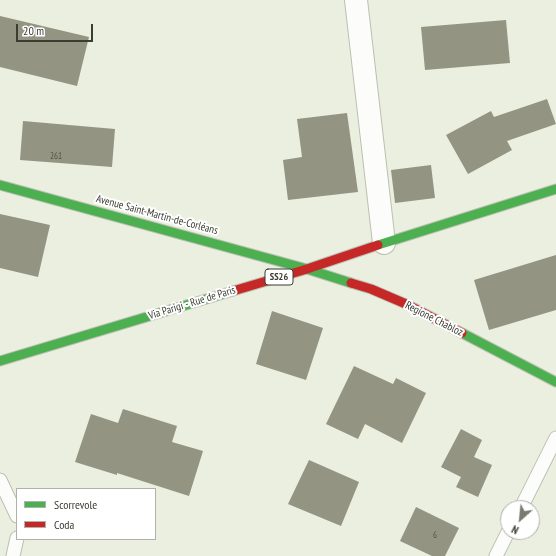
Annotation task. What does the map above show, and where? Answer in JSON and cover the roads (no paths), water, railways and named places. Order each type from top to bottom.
[{"type":"street","points":[[356,0],[384,243]]},
{"type":"street","name":"Avenue Saint-Martin-de-Corléans","points":[[0,185],[307,269]]},
{"type":"street","name":"Via Parigi - Rue de Paris","points":[[0,361],[307,269],[384,243],[556,189]]},
{"type":"street","name":"Regione Chabloz","points":[[307,269],[371,289],[399,301],[556,382]]},
{"type":"lane","points":[[525,500],[556,438]]},
{"type":"lane","points":[[0,480],[16,514]]},
{"type":"lane","points":[[13,556],[17,540]]},
{"type":"lane","points":[[496,556],[504,540]]}]
